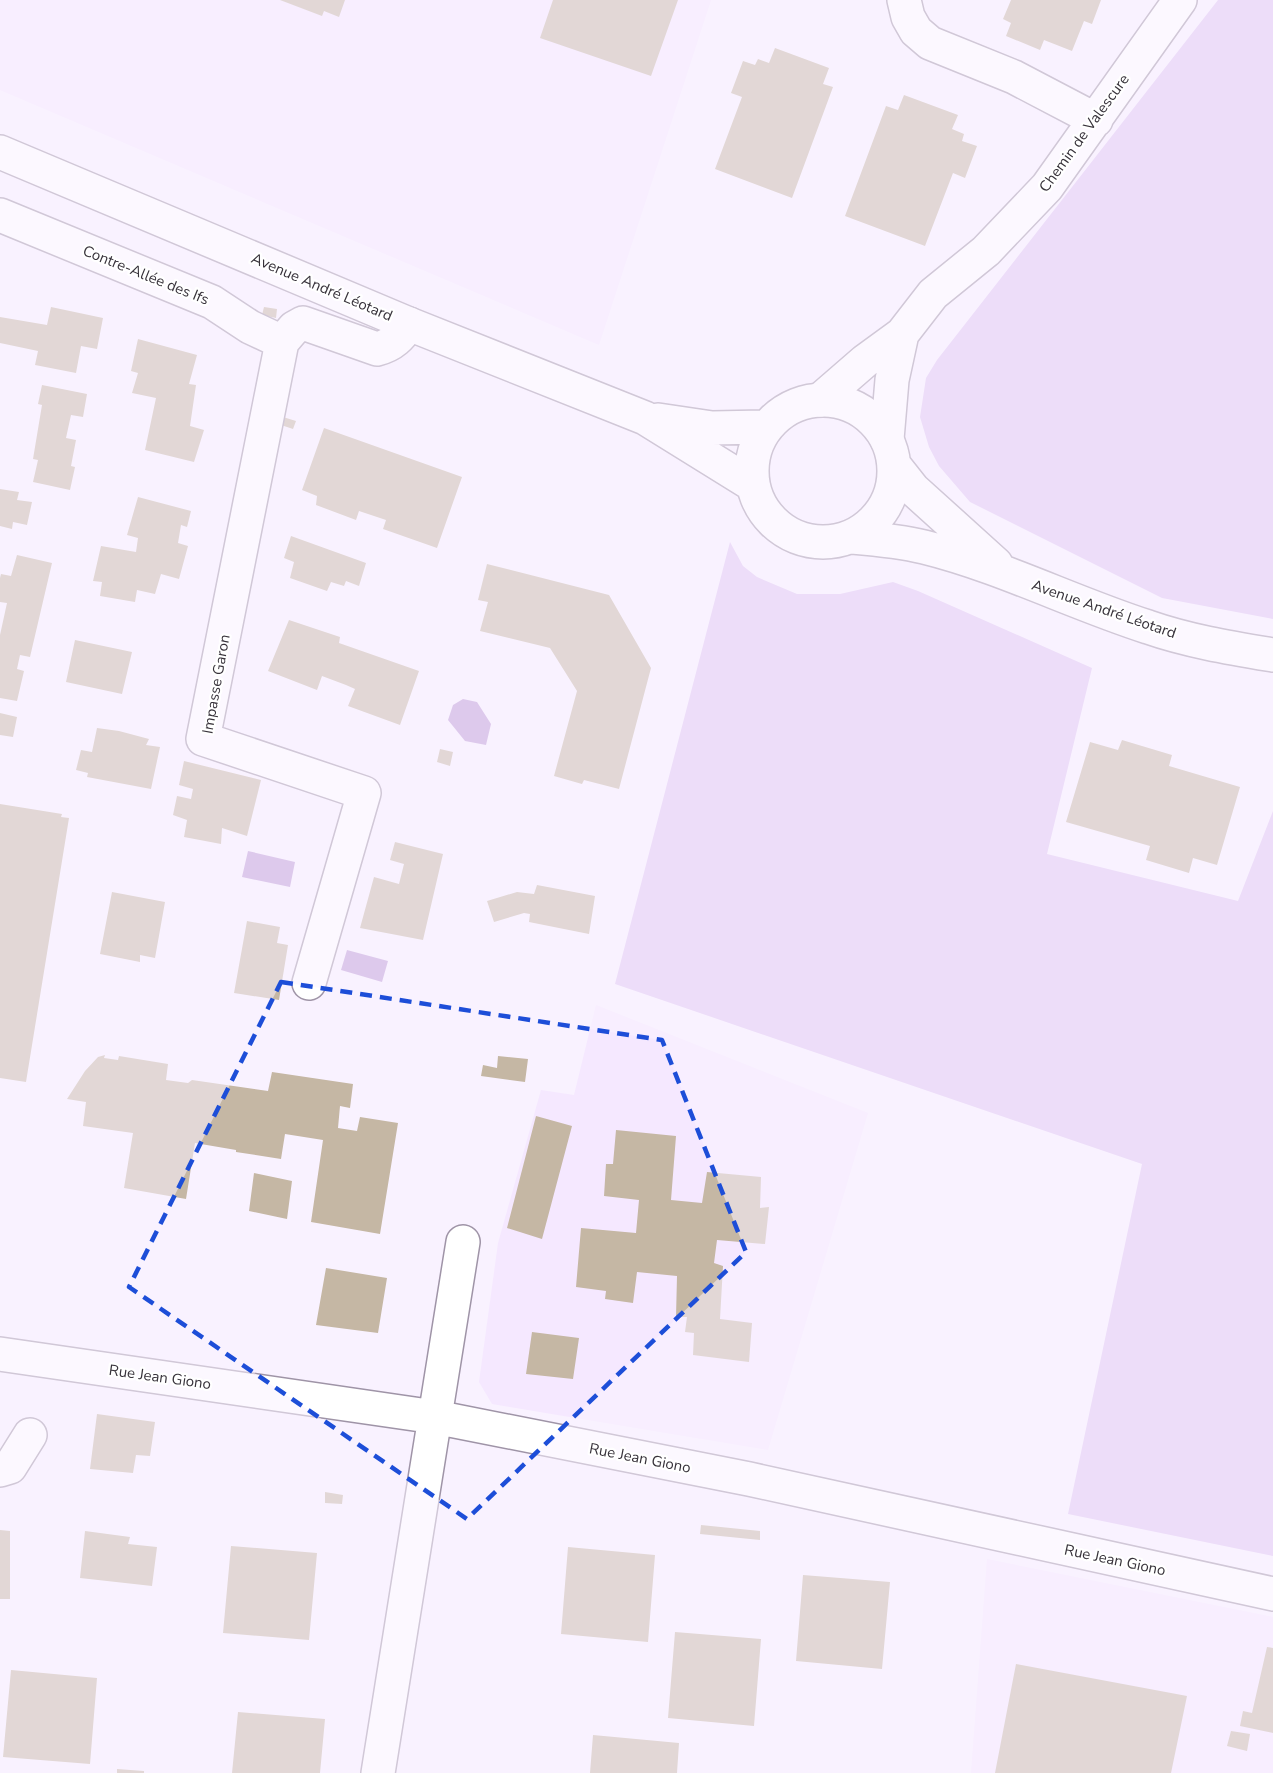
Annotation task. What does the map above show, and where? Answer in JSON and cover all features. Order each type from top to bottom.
[{"type":"street","points":[[904,0],[916,31],[930,43],[1014,77],[1096,120]]},
{"type":"street","name":"Chemin de Valescure","points":[[820,400],[902,334],[933,294],[986,251],[1047,187],[1180,0]]},
{"type":"street","name":"Avenue André Léotard","points":[[0,152],[409,324],[645,418],[753,485]]},
{"type":"street","name":"Contre-Allée des Ifs","points":[[0,215],[212,302],[250,327],[282,342]]},
{"type":"street","points":[[282,342],[294,328],[303,323],[377,349],[389,346],[399,338],[409,324]]},
{"type":"street","name":"Chemin de Valescure","points":[[891,452],[892,380],[902,334]]},
{"type":"street","name":"Impasse Garon","points":[[282,342],[203,739],[364,793],[309,983]]},
{"type":"street","points":[[820,400],[840,402],[859,410],[875,422],[891,452],[894,483],[889,500],[880,515],[867,528],[852,537],[834,542],[816,542],[798,538],[782,530],[768,517],[758,502],[753,485],[752,464],[757,445],[767,427],[782,413],[800,404],[820,400]]},
{"type":"street","name":"Avenue André Léotard","points":[[645,418],[712,428],[767,427]]},
{"type":"street","name":"Avenue André Léotard","points":[[891,452],[913,489],[1007,574]]},
{"type":"street","name":"Avenue André Léotard","points":[[852,537],[889,540],[926,548],[1007,574],[1149,628],[1208,644],[1273,654]]},
{"type":"street","points":[[378,1773],[463,1242]]},
{"type":"street","name":"Rue Jean Giono","points":[[0,1354],[435,1417],[749,1479],[1273,1594]]},
{"type":"street","points":[[0,1470],[10,1467],[30,1435]]},
{"type":"highlighted area","points":[[281,982],[662,1040],[746,1252],[467,1519],[129,1287]]},
{"type":"shaded area","points":[[0,0],[711,0],[599,345],[0,90]]},
{"type":"shaded area","points":[[1218,0],[1273,0],[1273,619],[1162,598],[970,502],[939,466],[929,447],[920,417],[926,378],[937,360]]},
{"type":"shaded area","points":[[730,542],[743,566],[757,577],[797,594],[840,594],[893,582],[1092,668],[1047,854],[1238,901],[1273,811],[1273,1556],[1068,1514],[1142,1164],[615,984]]},
{"type":"shaded area","points":[[463,699],[477,702],[491,724],[486,745],[465,741],[448,720],[453,705]]},
{"type":"shaded area","points":[[248,851],[295,862],[290,887],[242,877]]},
{"type":"shaded area","points":[[347,950],[388,961],[382,982],[341,970]]},
{"type":"shaded area","points":[[596,1005],[868,1113],[768,1450],[492,1404],[479,1382],[498,1243],[541,1090],[574,1095]]},
{"type":"shaded area","points":[[987,1559],[1273,1617],[1273,1773],[971,1773]]},
{"type":"building","points":[[280,0],[345,0],[339,17],[324,11],[322,16]]},
{"type":"building","points":[[553,0],[678,0],[651,76],[540,38]]},
{"type":"building","points":[[1011,0],[1101,0],[1092,24],[1084,21],[1072,51],[1044,40],[1040,50],[1006,36],[1011,23],[1003,19]]},
{"type":"building","points":[[775,48],[829,68],[823,84],[833,87],[792,198],[715,169],[742,97],[731,93],[743,61],[755,65],[758,59],[769,63]]},
{"type":"building","points":[[904,95],[958,115],[952,129],[964,134],[962,141],[977,146],[965,178],[953,173],[925,246],[845,216],[886,106],[898,110]]},
{"type":"building","points":[[51,307],[103,318],[97,349],[81,346],[76,373],[35,365],[38,351],[0,343],[0,317],[47,325]]},
{"type":"building","points":[[264,307],[277,309],[276,318],[262,315]]},
{"type":"building","points":[[138,339],[197,355],[189,384],[196,385],[190,426],[204,430],[194,462],[145,450],[156,398],[132,393],[138,373],[131,371]]},
{"type":"building","points":[[42,385],[87,394],[83,417],[71,415],[66,438],[76,440],[71,466],[75,467],[70,490],[33,482],[38,460],[33,459],[42,405],[38,404]]},
{"type":"building","points":[[283,417],[296,421],[293,429],[281,425]]},
{"type":"building","points":[[324,428],[462,477],[437,548],[383,529],[386,520],[359,511],[356,520],[316,505],[317,496],[302,490]]},
{"type":"building","points":[[0,489],[19,492],[17,500],[32,502],[27,525],[13,522],[12,529],[0,526]]},
{"type":"building","points":[[138,497],[191,511],[187,527],[181,525],[178,543],[188,546],[179,579],[161,574],[155,594],[137,590],[135,602],[100,596],[102,582],[93,581],[101,546],[136,552],[138,538],[127,535]]},
{"type":"building","points":[[291,536],[366,563],[359,586],[346,581],[344,586],[331,582],[327,591],[290,578],[294,562],[284,558]]},
{"type":"building","points":[[17,555],[52,563],[30,657],[20,655],[17,669],[24,671],[17,701],[0,698],[0,635],[7,603],[0,602],[0,578],[1,574],[11,576]]},
{"type":"building","points":[[487,564],[609,595],[651,668],[619,789],[584,780],[582,784],[554,776],[577,691],[550,648],[480,631],[488,602],[478,600]]},
{"type":"building","points":[[289,620],[340,637],[339,643],[419,671],[400,725],[348,706],[355,689],[346,685],[322,676],[317,690],[268,671]]},
{"type":"building","points":[[75,640],[132,652],[122,694],[66,682]]},
{"type":"building","points":[[0,713],[17,717],[13,737],[0,735]]},
{"type":"building","points":[[97,728],[149,739],[146,745],[160,747],[151,789],[87,777],[88,773],[76,770],[81,750],[92,752]]},
{"type":"building","points":[[1122,740],[1172,755],[1169,766],[1240,787],[1217,865],[1193,858],[1189,873],[1146,860],[1150,846],[1066,822],[1090,742],[1118,750]]},
{"type":"building","points":[[440,749],[453,752],[450,766],[437,762]]},
{"type":"building","points":[[184,761],[261,780],[247,836],[222,828],[221,844],[184,837],[187,820],[173,815],[177,796],[191,799],[193,789],[179,785]]},
{"type":"building","points":[[0,804],[62,814],[61,817],[69,818],[26,1082],[0,1078]]},
{"type":"building","points":[[395,842],[443,854],[423,940],[360,928],[374,877],[399,884],[404,864],[390,860]]},
{"type":"building","points":[[537,885],[595,896],[589,934],[529,922],[530,914],[524,913],[494,922],[487,901],[517,892],[534,894]]},
{"type":"building","points":[[112,892],[165,902],[155,958],[140,955],[140,962],[100,954]]},
{"type":"building","points":[[247,921],[280,927],[277,943],[288,945],[279,1000],[234,993]]},
{"type":"building","points":[[105,1055],[104,1058],[118,1060],[119,1056],[168,1064],[166,1080],[188,1083],[192,1080],[268,1091],[272,1072],[353,1084],[350,1108],[340,1106],[338,1128],[357,1131],[360,1117],[398,1123],[380,1234],[311,1222],[323,1140],[285,1134],[281,1159],[195,1143],[186,1199],[124,1188],[133,1133],[83,1126],[86,1102],[67,1099],[85,1071],[98,1057]]},
{"type":"building","points":[[498,1056],[528,1059],[525,1082],[481,1076],[483,1065],[497,1068]]},
{"type":"building","points":[[536,1116],[572,1126],[542,1239],[507,1228]]},
{"type":"building","points":[[616,1130],[676,1136],[671,1200],[702,1203],[707,1172],[761,1177],[760,1208],[769,1207],[765,1244],[717,1240],[714,1263],[723,1266],[720,1319],[752,1323],[749,1362],[693,1355],[694,1333],[685,1332],[687,1317],[676,1317],[677,1276],[637,1272],[633,1303],[605,1299],[606,1291],[576,1287],[581,1228],[636,1233],[639,1200],[604,1196],[606,1164],[613,1164]]},
{"type":"building","points":[[254,1173],[292,1181],[287,1219],[249,1211]]},
{"type":"building","points":[[326,1268],[387,1278],[378,1333],[316,1325]]},
{"type":"building","points":[[532,1332],[579,1338],[573,1379],[526,1374]]},
{"type":"building","points":[[97,1414],[155,1422],[150,1456],[136,1455],[133,1473],[90,1469]]},
{"type":"building","points":[[325,1492],[343,1495],[342,1504],[325,1503]]},
{"type":"building","points":[[701,1525],[760,1531],[760,1540],[700,1534]]},
{"type":"building","points":[[0,1530],[10,1531],[10,1599],[0,1599]]},
{"type":"building","points":[[85,1531],[130,1537],[128,1544],[157,1547],[152,1586],[80,1578]]},
{"type":"building","points":[[231,1546],[317,1553],[309,1640],[223,1633]]},
{"type":"building","points":[[568,1547],[655,1555],[648,1642],[561,1634]]},
{"type":"building","points":[[803,1575],[890,1582],[882,1669],[796,1661]]},
{"type":"building","points":[[675,1632],[761,1639],[754,1726],[668,1718]]},
{"type":"building","points":[[1267,1647],[1273,1648],[1273,1733],[1240,1726],[1243,1711],[1252,1713]]},
{"type":"building","points":[[1016,1664],[1187,1696],[1171,1773],[995,1773]]},
{"type":"building","points":[[11,1670],[97,1678],[90,1764],[3,1757]]},
{"type":"building","points":[[238,1712],[325,1719],[320,1773],[232,1773]]},
{"type":"building","points":[[1231,1731],[1250,1734],[1247,1751],[1227,1746]]},
{"type":"building","points":[[593,1735],[679,1743],[677,1773],[590,1773]]},
{"type":"building","points":[[117,1769],[144,1771],[144,1773],[117,1773]]}]
